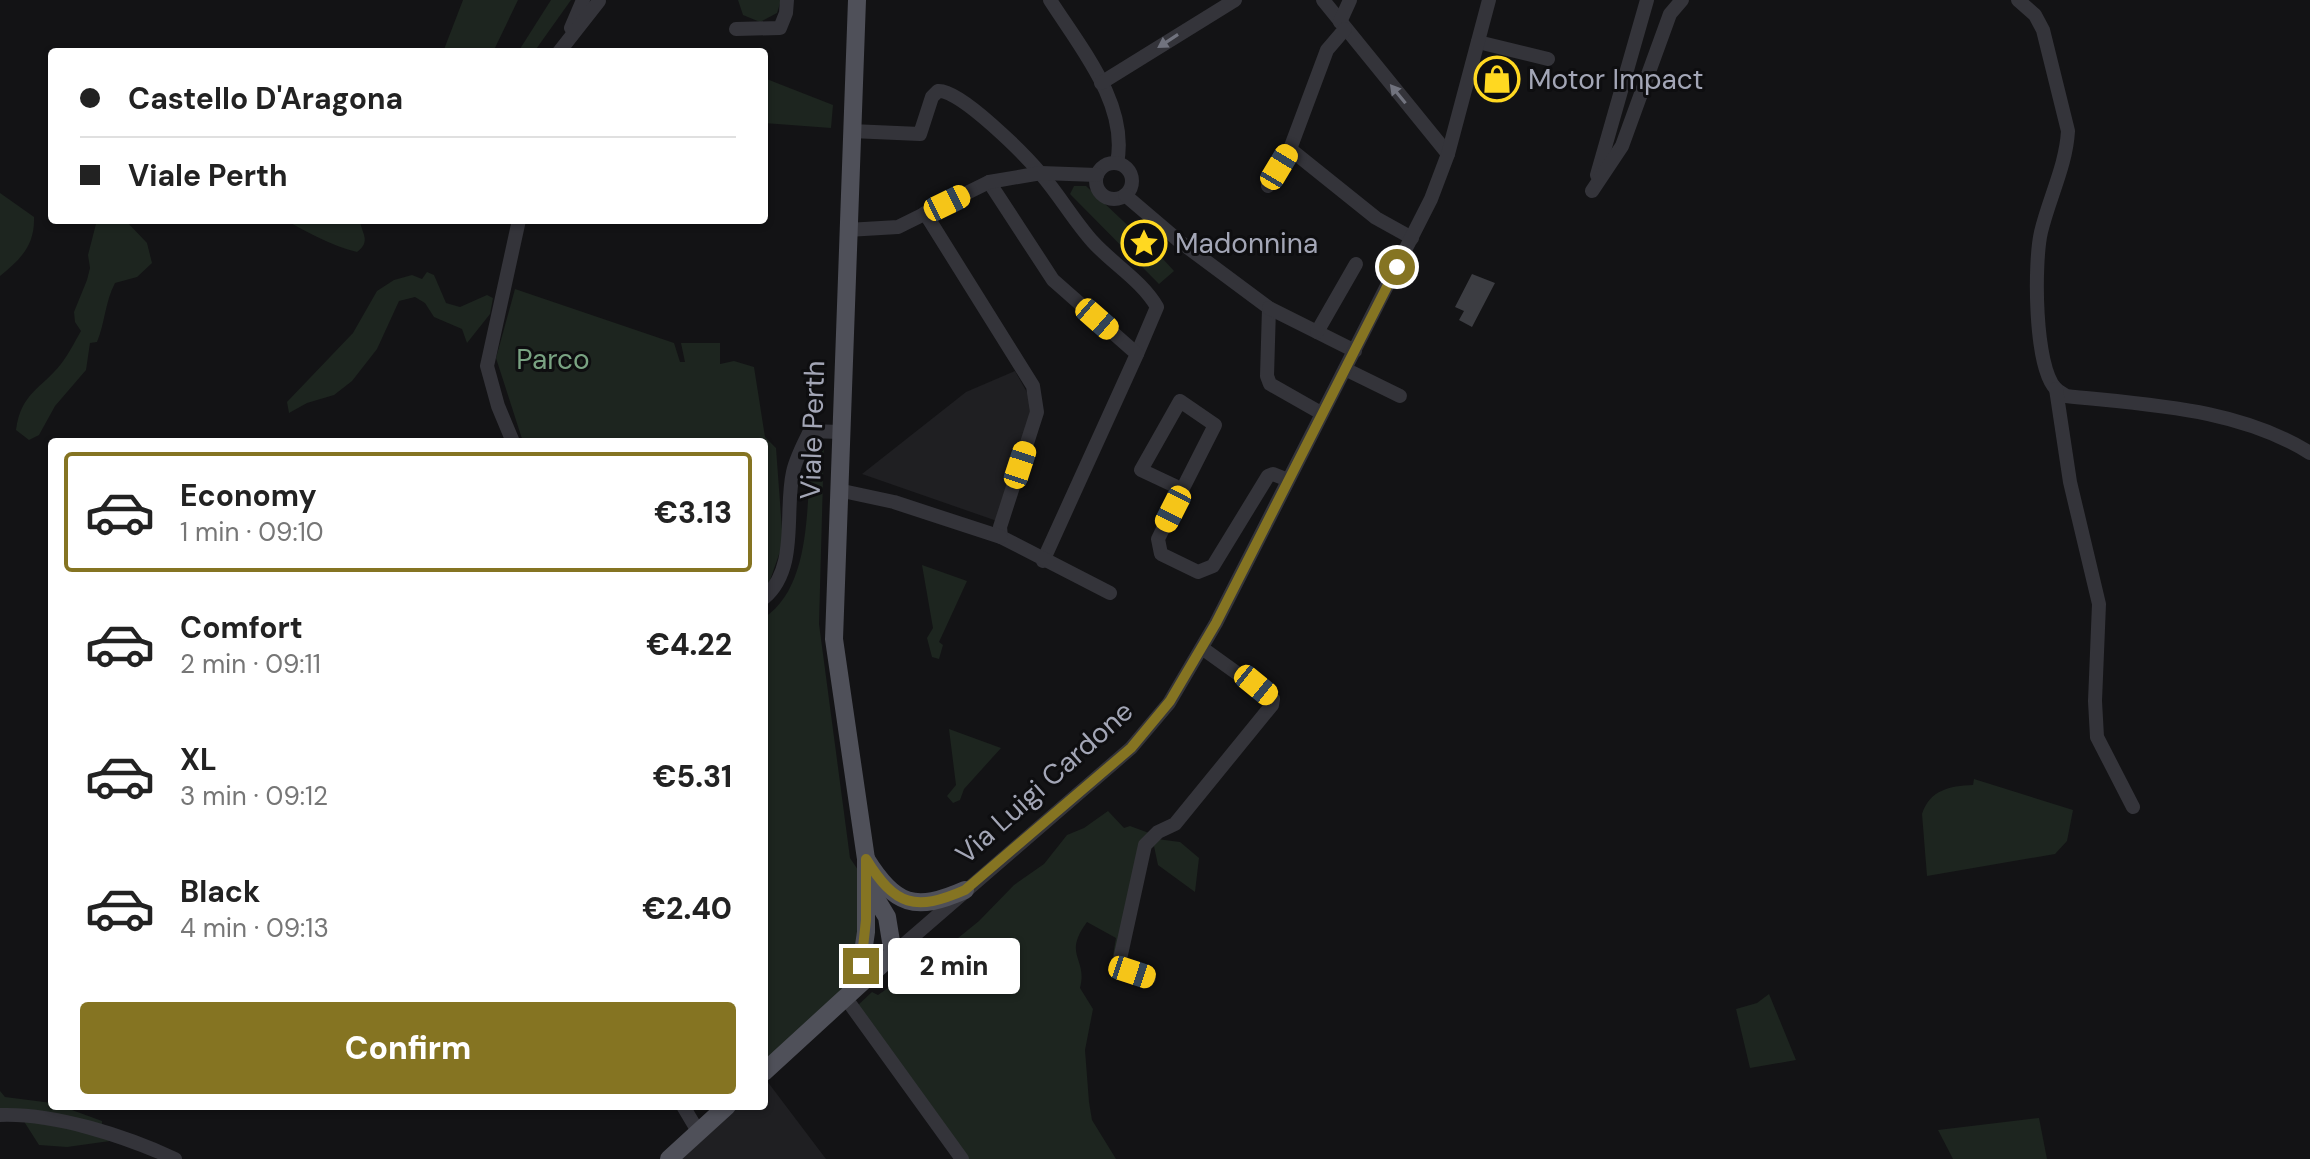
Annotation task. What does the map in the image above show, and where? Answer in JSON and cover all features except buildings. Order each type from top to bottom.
[{"type":"main road","name":"Viale Perth","points":[[848,994],[861,966],[866,920],[866,859],[834,639],[857,0]]},
{"type":"main road","points":[[866,859],[882,885],[919,904],[937,902],[965,890]]},
{"type":"main road","points":[[866,882],[887,917],[893,954]]},
{"type":"main road","points":[[866,920],[882,948],[893,954]]},
{"type":"main road","name":"Via Luigi Cardone","points":[[768,1068],[893,954]]},
{"type":"main road","points":[[669,1159],[723,1110]]},
{"type":"street","points":[[562,48],[593,0]]},
{"type":"street","points":[[736,29],[780,28],[787,0]]},
{"type":"street","points":[[1050,0],[1101,83],[1121,135],[1117,163]]},
{"type":"street","points":[[1101,83],[1235,0]]},
{"type":"street","points":[[1323,0],[1448,154]]},
{"type":"street","points":[[1268,186],[1290,149],[1327,50],[1342,26],[1350,0]]},
{"type":"street","name":"Via Luigi Cardone","points":[[893,954],[1131,748],[1169,703],[1202,648],[1412,238],[1448,154],[1489,0]]},
{"type":"street","points":[[1647,0],[1592,191],[1622,146],[1670,14],[1682,0]]},
{"type":"street","points":[[2018,0],[2035,15],[2043,30],[2068,131],[2067,147],[2040,236],[2036,271],[2042,347],[2049,377],[2056,389],[2070,482],[2099,604],[2095,701],[2097,737],[2133,807]]},
{"type":"street","points":[[1478,42],[1548,59]]},
{"type":"street","points":[[851,131],[920,134],[934,94],[943,90],[992,126],[1041,173],[1077,224],[1150,294],[1157,307],[1043,561]]},
{"type":"street","points":[[1290,149],[1376,218],[1412,238]]},
{"type":"street","points":[[1117,163],[1131,174],[1132,185],[1125,195],[1115,199],[1104,196],[1097,186],[1097,175],[1105,166],[1117,163]]},
{"type":"street","points":[[847,230],[898,227],[989,182],[1041,173],[1097,175]]},
{"type":"street","points":[[989,182],[1053,280],[1137,354]]},
{"type":"street","points":[[1125,195],[1179,241],[1269,308],[1355,351]]},
{"type":"street","points":[[925,213],[1033,386],[1037,399],[1037,412],[1000,527],[1001,537]]},
{"type":"street","points":[[511,438],[489,381],[487,354],[518,224]]},
{"type":"street","points":[[1317,332],[1356,264]]},
{"type":"street","points":[[1269,308],[1267,376],[1270,384],[1321,413]]},
{"type":"street","points":[[1345,369],[1400,396]]},
{"type":"street","points":[[2056,389],[2066,396],[2232,419],[2283,437],[2310,453]]},
{"type":"street","points":[[1179,496],[1175,486],[1141,470],[1180,401],[1215,425],[1158,539],[1161,554],[1198,572],[1218,562],[1268,476],[1273,474],[1288,480]]},
{"type":"street","points":[[768,595],[776,588],[788,542],[793,471],[804,443],[810,431],[840,432]]},
{"type":"street","points":[[838,490],[894,502],[1001,537],[1110,593]]},
{"type":"street","points":[[1149,978],[1122,966],[1120,959],[1145,845],[1158,832],[1175,824],[1272,705],[1273,699],[1202,648]]},
{"type":"street","points":[[848,994],[962,1159]]},
{"type":"street","points":[[685,1110],[699,1133]]},
{"type":"street","points":[[0,1115],[87,1127],[142,1144],[175,1159]]},
{"type":"shaded area","points":[[1015,371],[1033,403],[997,521],[862,474],[966,392]]},
{"type":"shaded area","points":[[768,1082],[826,1159],[682,1159],[735,1110],[768,1110]]},
{"type":"green space","points":[[463,0],[518,0],[495,48],[445,48]]},
{"type":"green space","points":[[551,0],[571,0],[537,48],[521,48]]},
{"type":"green space","points":[[738,0],[781,0],[777,13],[760,22],[743,15]]},
{"type":"green space","points":[[768,80],[833,105],[831,128],[768,123]]},
{"type":"green space","points":[[1074,186],[1086,186],[1139,236],[1141,245],[1151,246],[1174,271],[1159,284],[1070,194]]},
{"type":"green space","points":[[0,193],[34,217],[34,227],[25,251],[0,276]]},
{"type":"green space","points":[[96,224],[129,224],[147,243],[152,263],[137,277],[115,283],[97,342],[90,343],[86,370],[55,406],[39,435],[29,440],[16,430],[22,408],[61,364],[81,331],[75,322],[74,312],[90,268],[88,255]]},
{"type":"green space","points":[[293,224],[361,224],[364,244],[357,252]]},
{"type":"green space","points":[[427,272],[434,275],[446,303],[460,307],[487,295],[493,298],[490,314],[467,343],[462,329],[434,317],[425,303],[415,297],[399,301],[377,349],[352,381],[334,395],[307,403],[289,413],[287,402],[353,333],[377,291],[394,280],[412,275],[422,279]]},
{"type":"green space","name":"Parco","points":[[515,289],[674,343],[680,362],[685,362],[681,343],[720,343],[720,364],[734,361],[754,367],[766,438],[522,438],[496,358]]},
{"type":"green space","points":[[768,440],[776,448],[783,543],[769,583]]},
{"type":"green space","points":[[824,443],[819,624],[850,858],[866,882],[854,983],[768,1058],[768,614],[780,604],[799,565],[807,520],[811,453]]},
{"type":"green space","points":[[922,565],[967,581],[939,642],[943,645],[939,659],[932,657],[927,638],[933,628]]},
{"type":"green space","points":[[949,729],[1001,748],[964,789],[960,800],[953,803],[947,796],[956,785]]},
{"type":"green space","points":[[1974,779],[2073,810],[2067,841],[2055,854],[1927,876],[1922,814],[1935,795],[1973,785]]},
{"type":"green space","points":[[1108,811],[1124,828],[1130,826],[1149,833],[1118,957],[1113,955],[1116,938],[1087,922],[1076,942],[1082,978],[1080,988],[1093,1009],[1085,1050],[1092,1120],[1116,1159],[966,1159],[857,1006],[872,992],[878,995],[947,947],[979,921],[1014,885],[1044,864],[1067,835],[1084,828]]},
{"type":"green space","points":[[1157,839],[1180,842],[1199,858],[1195,892],[1158,865],[1154,846],[1143,856]]},
{"type":"green space","points":[[1769,994],[1796,1060],[1750,1068],[1736,1009],[1757,1003]]},
{"type":"green space","points":[[0,1091],[5,1097],[48,1102],[48,1110],[72,1110],[102,1121],[111,1128],[110,1141],[67,1147],[39,1145],[18,1112],[0,1110]]},
{"type":"green space","points":[[2039,1118],[2047,1159],[1953,1159],[1938,1130]]},
{"type":"place","name":"Motor Impact","points":[[1497,79]]},
{"type":"place","name":"Madonnina","points":[[1144,243]]},
{"type":"route","points":[[861,966],[866,932],[866,859],[882,885],[919,904],[937,902],[965,890],[1131,748],[1169,703],[1216,623],[1397,267]]}]
